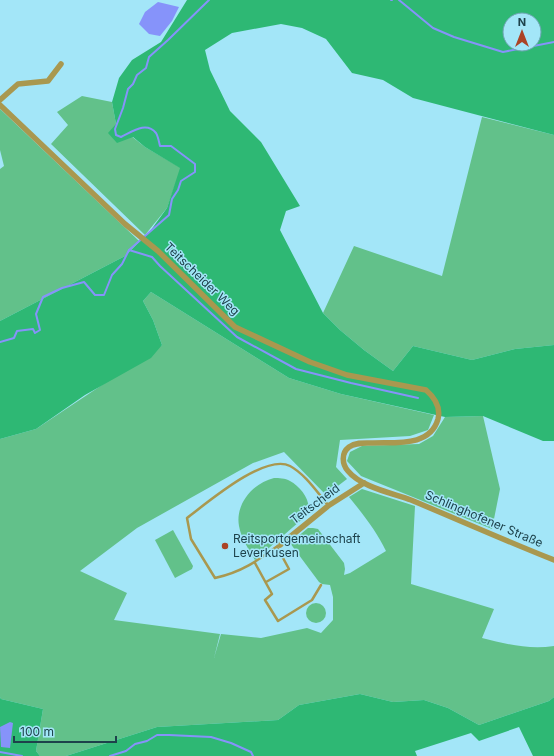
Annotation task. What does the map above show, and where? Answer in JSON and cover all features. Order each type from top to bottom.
[{"type":"street","points":[[0,100],[18,84],[48,81],[61,64]]},
{"type":"street","name":"Teitscheider Weg","points":[[0,105],[235,327],[310,362],[347,375],[426,390],[432,395],[438,407],[438,416]]},
{"type":"street","name":"Schlinghofener Straße","points":[[438,416],[436,426],[428,435],[417,440],[403,442],[360,443],[349,447],[344,454],[343,463],[348,472],[364,483],[406,498],[554,560]]},
{"type":"street","name":"Teitscheid","points":[[278,546],[328,506],[364,483]]},
{"type":"lane","points":[[266,582],[289,569],[278,546],[255,563],[230,574],[215,578],[191,539],[187,518],[249,474],[271,464],[281,463],[289,465],[299,471],[328,506]]},
{"type":"lane","points":[[255,563],[272,594],[265,600],[278,621],[312,600],[321,584]]},
{"type":"green space","points":[[187,0],[554,0],[554,135],[413,98],[383,80],[352,73],[326,39],[302,28],[281,24],[232,33],[205,50],[210,70],[230,111],[261,142],[300,206],[286,211],[280,230],[323,313],[340,330],[364,350],[393,371],[413,346],[472,360],[515,349],[554,345],[554,441],[543,441],[483,416],[445,417],[341,394],[289,378],[151,292],[143,301],[153,320],[162,345],[151,358],[85,395],[36,429],[0,439],[0,321],[125,256],[151,230],[167,208],[180,168],[145,147],[133,137],[117,143],[108,133],[116,124],[112,102],[119,78],[132,60],[161,42]]},
{"type":"green space","points":[[82,96],[112,102],[116,124],[145,147],[181,168],[167,208],[145,235],[51,144],[68,125],[57,112]]},
{"type":"green space","points":[[0,109],[139,241],[125,256],[0,321],[0,169],[4,166],[0,150]]},
{"type":"green space","points":[[482,117],[554,135],[554,345],[515,349],[472,360],[413,346],[393,371],[364,350],[340,330],[323,313],[354,246],[442,276]]},
{"type":"green space","points":[[151,292],[289,378],[341,394],[434,415],[428,430],[410,436],[340,440],[336,467],[347,479],[326,495],[284,452],[253,463],[137,528],[80,571],[127,593],[114,620],[220,634],[214,658],[221,634],[261,638],[307,628],[321,633],[333,620],[333,597],[330,585],[319,582],[290,543],[308,528],[318,529],[344,563],[344,575],[350,573],[386,551],[369,523],[349,497],[362,489],[415,506],[411,584],[494,609],[482,638],[527,647],[554,646],[554,697],[549,701],[479,725],[448,708],[424,700],[393,702],[360,694],[299,705],[278,720],[157,727],[66,756],[40,756],[36,751],[43,709],[1,699],[0,697],[0,439],[36,429],[162,345],[153,320],[143,301]]},
{"type":"green space","points":[[483,416],[500,489],[492,529],[361,476],[347,461],[350,452],[362,446],[419,444],[433,436],[445,417]]},
{"type":"green space","points":[[274,478],[286,479],[302,491],[307,500],[307,515],[255,560],[242,535],[238,518],[243,502],[247,496],[259,485]]},
{"type":"green space","points":[[173,530],[193,566],[192,569],[175,578],[155,540]]},
{"type":"green space","points":[[316,603],[323,606],[326,613],[323,620],[316,623],[309,620],[306,613],[309,606]]},
{"type":"green space","points":[[360,694],[393,702],[424,700],[448,708],[479,725],[549,701],[554,697],[554,756],[533,756],[519,727],[479,741],[471,733],[415,751],[417,756],[66,756],[157,727],[278,720],[299,705]]},
{"type":"green space","points":[[0,697],[1,699],[43,709],[36,751],[40,756],[0,756]]},
{"type":"water","points":[[158,2],[179,7],[172,21],[160,36],[149,34],[139,24],[145,12]]},
{"type":"water","points":[[10,722],[13,723],[10,748],[1,747],[0,727]]},
{"type":"waterway","points":[[0,342],[14,338],[17,331],[33,329],[35,333],[40,330],[36,314],[43,297],[62,288],[84,282],[95,295],[104,295],[112,275],[122,264],[129,250],[169,215],[172,199],[178,190],[181,181],[195,172],[195,164],[171,146],[160,146],[157,134],[148,128],[134,130],[121,137],[116,135],[115,129],[128,89],[133,84],[137,75],[146,68],[149,57],[209,0]]},
{"type":"waterway","points":[[399,0],[433,28],[454,37],[503,52],[554,42]]},
{"type":"waterway","points":[[129,250],[152,257],[237,337],[296,369],[418,398]]},
{"type":"waterway","points":[[110,756],[126,751],[135,744],[147,741],[157,735],[211,737],[231,743],[251,752],[253,756]]},
{"type":"waterway","points":[[0,752],[22,756]]},
{"type":"place","name":"Reitsportgemeinschaft Leverkusen","points":[[225,546]]}]
